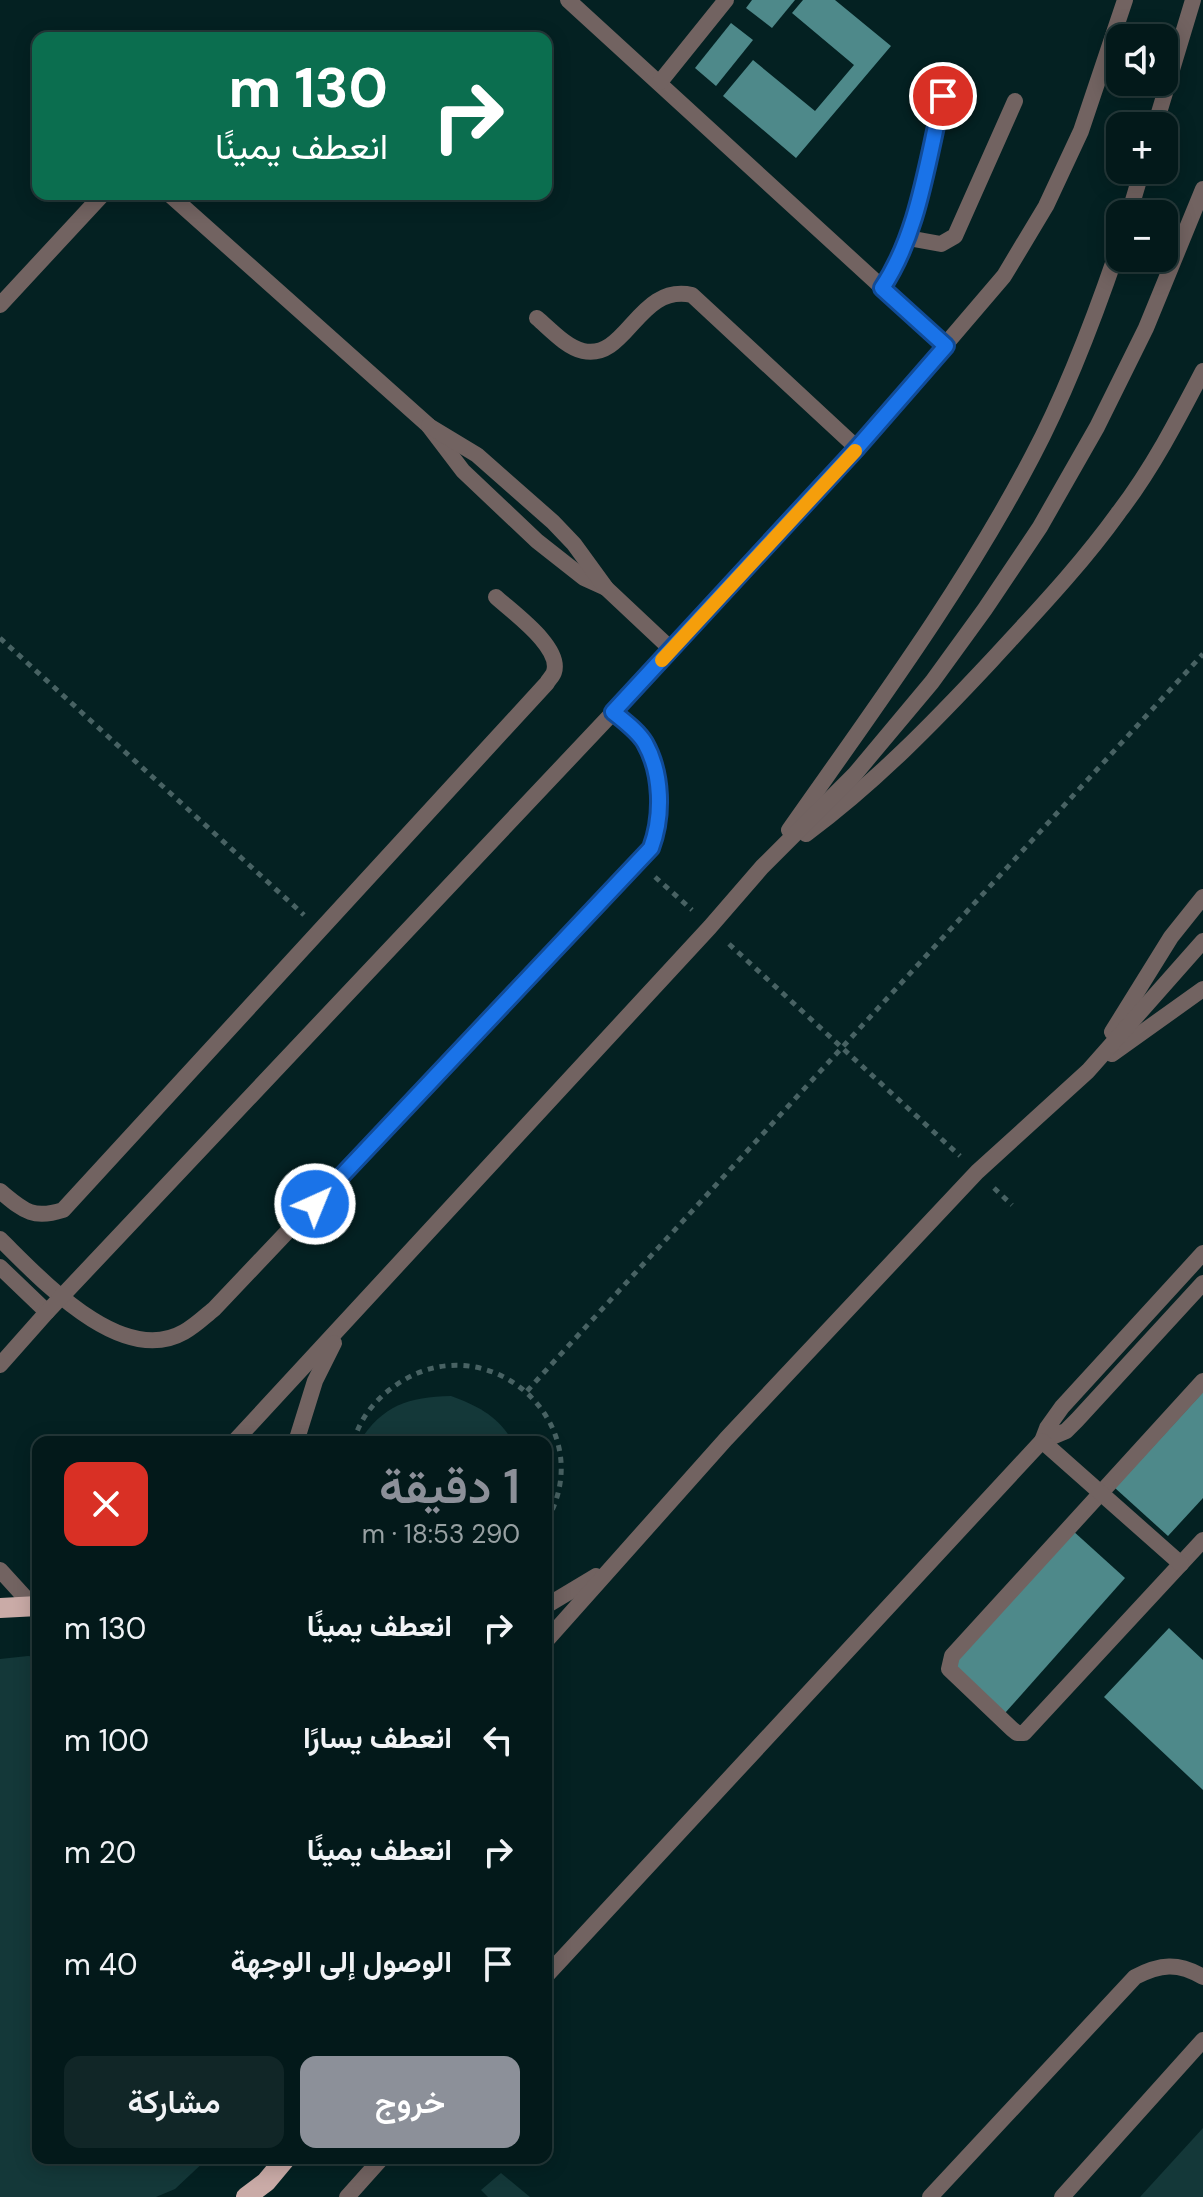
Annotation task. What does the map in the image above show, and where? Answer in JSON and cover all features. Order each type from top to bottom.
[{"type":"main road","points":[[0,1608],[32,1605]]},
{"type":"main road","points":[[246,2197],[266,2182],[281,2164]]},
{"type":"lane","points":[[568,0],[946,346]]},
{"type":"lane","points":[[660,82],[726,0]]},
{"type":"lane","points":[[0,1365],[672,650],[857,448],[1004,276],[1046,206],[1081,131],[1125,0]]},
{"type":"lane","points":[[1159,112],[1193,0]]},
{"type":"lane","points":[[882,288],[899,261],[908,238],[943,96]]},
{"type":"lane","points":[[908,238],[941,244],[955,236],[1015,101]]},
{"type":"lane","points":[[240,1436],[762,867],[855,774],[932,682],[1040,527],[1097,427],[1146,328],[1203,189]]},
{"type":"lane","points":[[0,305],[97,200]]},
{"type":"lane","points":[[176,200],[428,425],[477,455],[553,522],[574,544],[606,588],[672,650]]},
{"type":"lane","points":[[762,867],[900,672],[974,558],[1033,456],[1083,342],[1109,272]]},
{"type":"lane","points":[[537,318],[571,346],[596,351],[609,346],[661,296],[677,291],[692,295],[857,448]]},
{"type":"lane","points":[[762,867],[846,805],[901,754],[1060,585],[1120,511],[1178,419],[1203,371]]},
{"type":"lane","points":[[428,425],[463,471],[537,541],[584,578],[606,588]]},
{"type":"lane","points":[[0,1191],[28,1213],[46,1216],[63,1210],[554,672],[554,658],[549,647],[496,597]]},
{"type":"lane","points":[[0,1239],[60,1298],[86,1316],[120,1333],[153,1341],[182,1333],[214,1309],[651,848],[658,829],[660,808],[652,762],[644,742],[613,712]]},
{"type":"lane","points":[[1088,1071],[1171,937],[1203,897]]},
{"type":"lane","points":[[552,1634],[726,1439],[977,1172],[1088,1071],[1203,941]]},
{"type":"lane","points":[[1088,1071],[1203,989]]},
{"type":"lane","points":[[552,1970],[1042,1441],[1062,1407],[1203,1253]]},
{"type":"lane","points":[[0,1267],[47,1312]]},
{"type":"lane","points":[[1042,1441],[1066,1431],[1203,1283]]},
{"type":"lane","points":[[298,1436],[315,1381],[341,1327]]},
{"type":"lane","points":[[1203,1381],[949,1662],[949,1669],[1012,1729],[1024,1733],[1203,1540]]},
{"type":"lane","points":[[1042,1441],[1181,1564]]},
{"type":"lane","points":[[552,1602],[611,1566]]},
{"type":"lane","points":[[0,1570],[32,1602]]},
{"type":"lane","points":[[930,2197],[1135,1977],[1155,1967],[1176,1964],[1203,1977]]},
{"type":"lane","points":[[1062,2197],[1203,2040]]},
{"type":"lane","points":[[347,2197],[377,2164]]},
{"type":"path","points":[[0,638],[320,930]]},
{"type":"path","points":[[527,1391],[1203,654]]},
{"type":"path","points":[[639,862],[1012,1205]]},
{"type":"path","points":[[357,1436],[376,1400],[409,1375],[450,1364],[491,1370],[527,1391],[551,1424],[562,1464],[556,1505],[552,1512]]},
{"type":"shaded area","points":[[451,1396],[470,1404],[501,1425],[509,1436],[363,1436],[387,1411],[422,1398]]},
{"type":"shaded area","points":[[32,1656],[32,2164],[202,2164],[175,2189],[156,2197],[0,2197],[0,1659]]},
{"type":"shaded area","points":[[1203,2128],[1203,2197],[1140,2197]]},
{"type":"shaded area","points":[[501,2173],[530,2197],[488,2197],[481,2190]]},
{"type":"building","points":[[752,0],[795,0],[772,28],[746,8]]},
{"type":"building","points":[[803,0],[835,0],[891,46],[796,158],[723,96],[753,60],[815,111],[854,65],[792,13]]},
{"type":"building","points":[[731,23],[753,40],[716,86],[695,68]]},
{"type":"building","points":[[1203,1392],[1203,1498],[1168,1536],[1115,1488]]},
{"type":"building","points":[[1072,1530],[1125,1578],[1005,1713],[952,1665]]},
{"type":"building","points":[[1169,1628],[1203,1660],[1203,1790],[1104,1697]]},
{"type":"slow traffic","points":[[662,660],[855,451]]},
{"type":"route","points":[[315,1204],[651,848],[658,829],[660,808],[652,762],[644,742],[613,712],[857,448],[946,346],[882,288],[895,269],[908,238],[943,96]]}]
